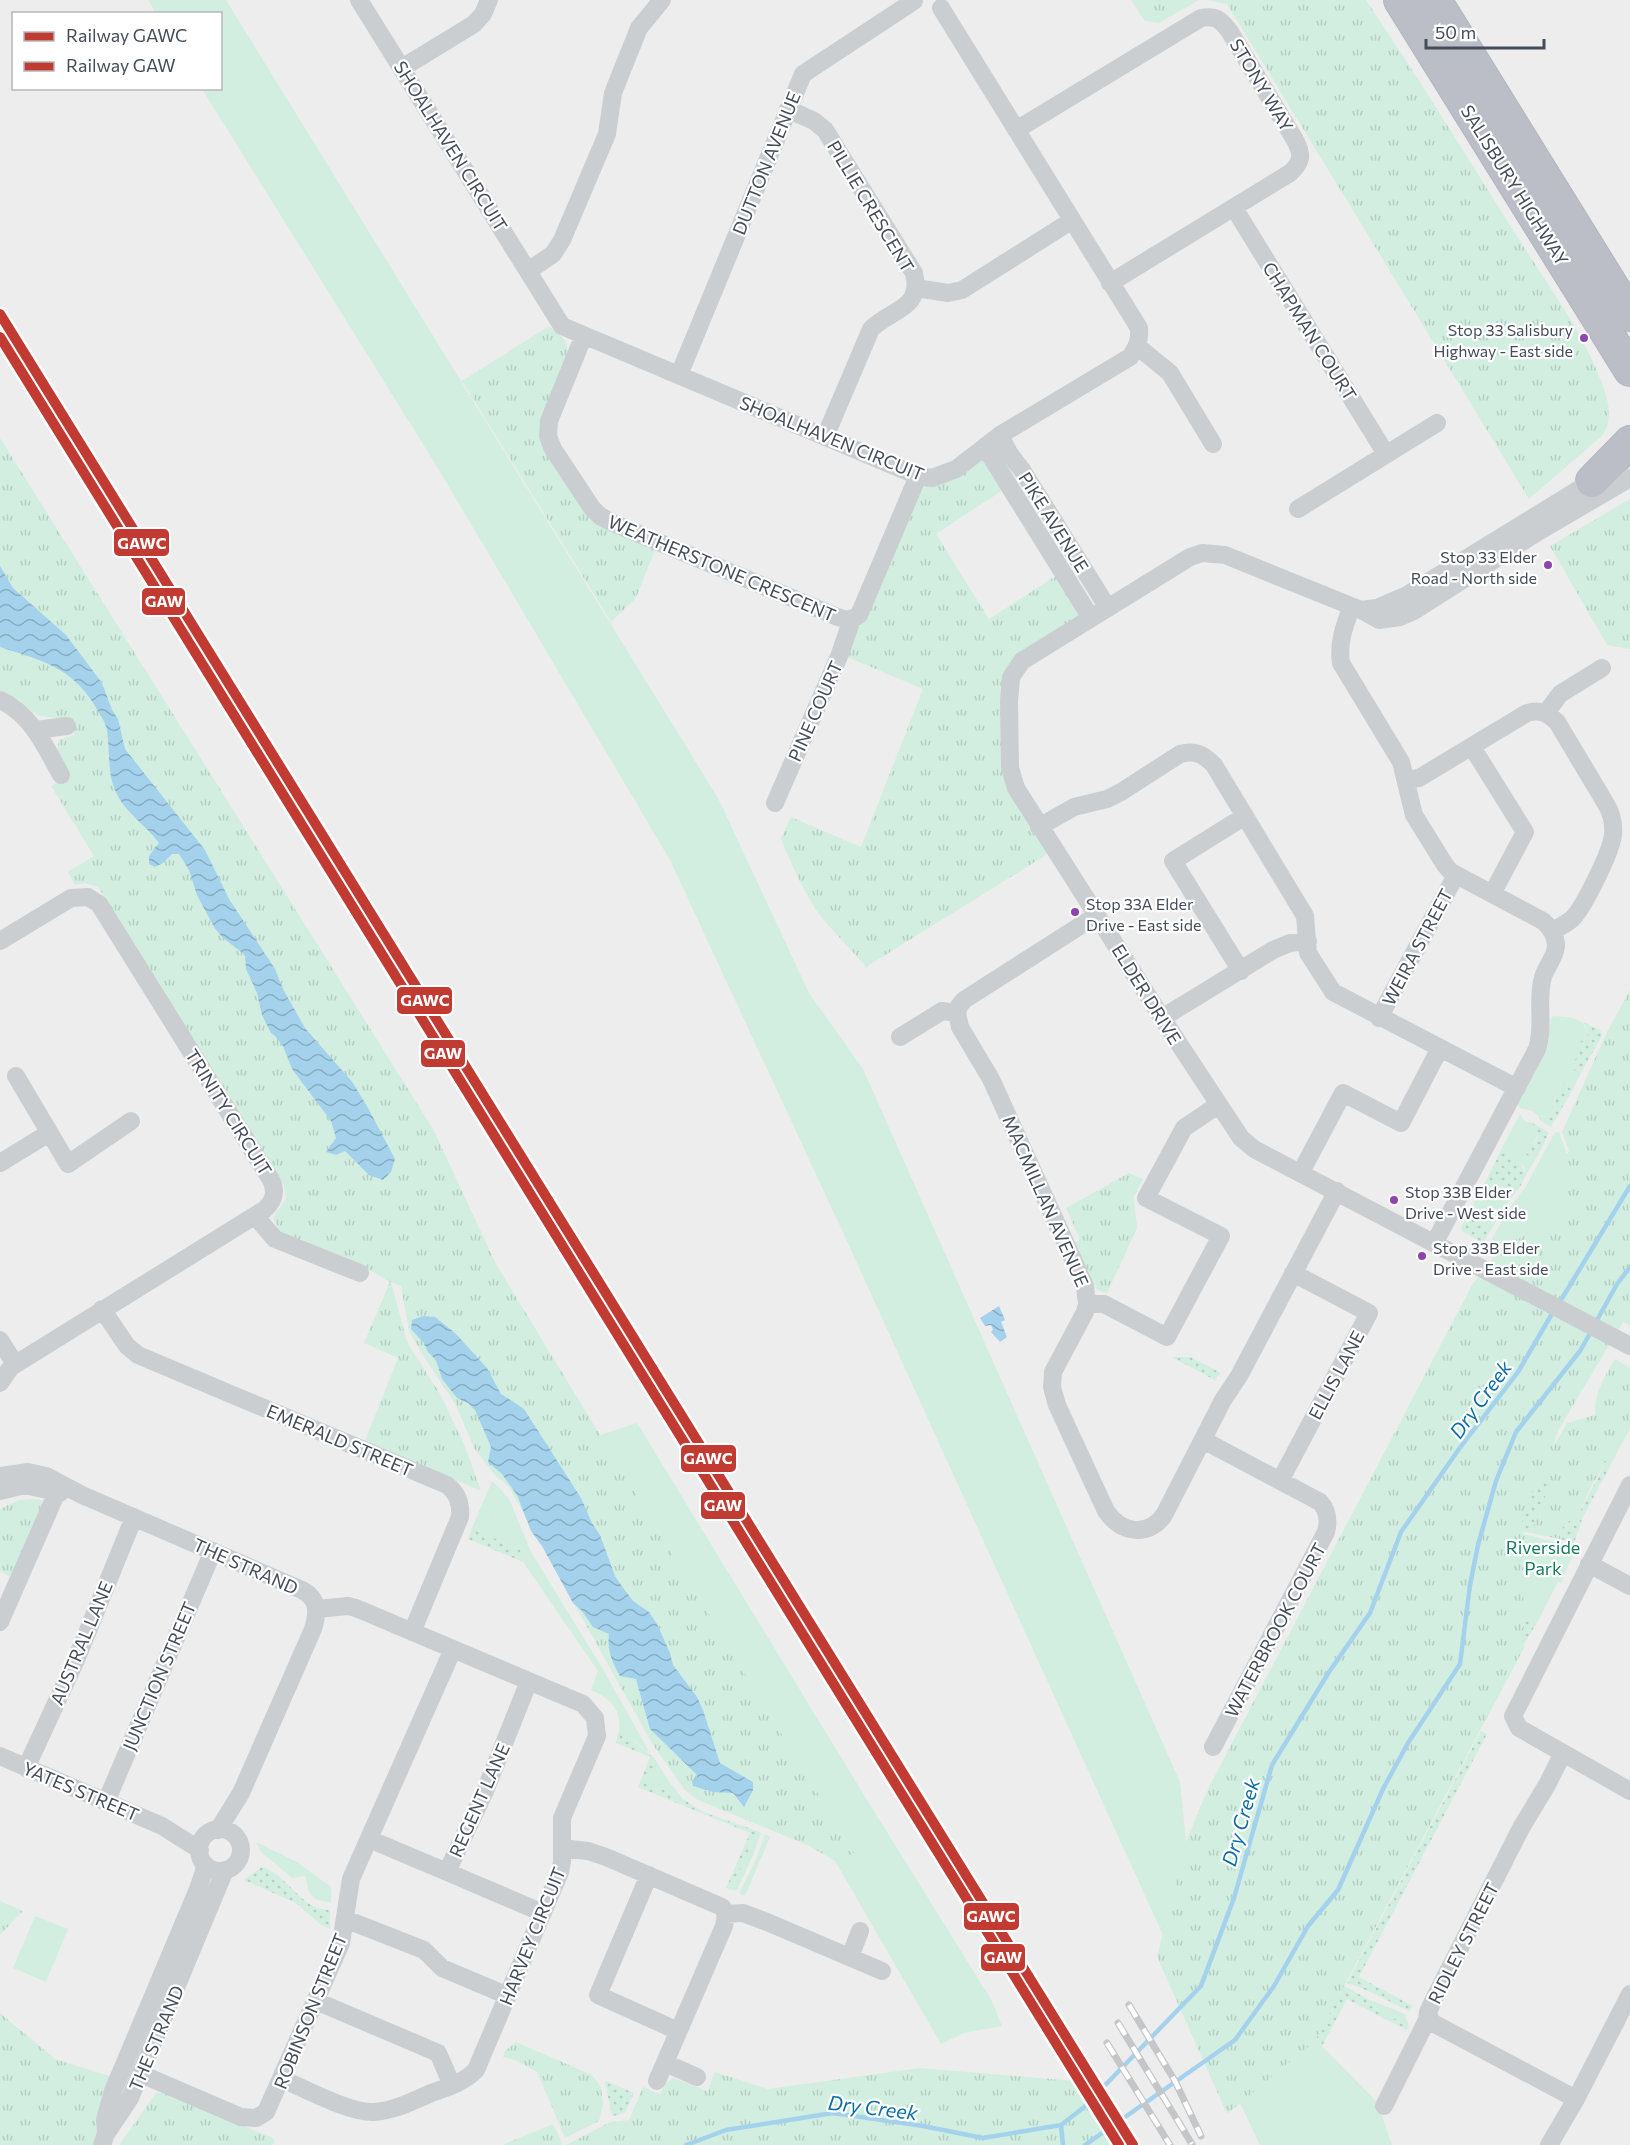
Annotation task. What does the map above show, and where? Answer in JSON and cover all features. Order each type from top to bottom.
[{"type":"highway","name":"SALISBURY HIGHWAY","points":[[1400,0],[1630,370]]},
{"type":"highway","name":"SALISBURY HIGHWAY","points":[[1435,0],[1630,315]]},
{"type":"highway","points":[[1592,481],[1630,442]]},
{"type":"street","name":"SHOALHAVEN CIRCUIT","points":[[359,0],[562,326],[918,476],[932,478],[956,469],[1000,435],[1130,357],[1137,346]]},
{"type":"street","points":[[402,68],[474,24],[483,14],[489,0]]},
{"type":"street","points":[[528,271],[553,254],[562,240],[607,134],[613,93],[639,27],[662,0]]},
{"type":"street","points":[[914,1],[927,12],[944,4],[1016,130],[1139,328],[1140,338],[1137,346],[1170,373],[1212,444]]},
{"type":"street","name":"DUTTON AVENUE","points":[[679,375],[803,74],[914,1]]},
{"type":"street","name":"STONY WAY","points":[[1016,130],[1193,21],[1213,16],[1230,32],[1295,140],[1301,154],[1299,164],[1290,173],[1110,283]]},
{"type":"street","name":"PILLIE CRESCENT","points":[[788,109],[814,121],[825,130],[914,273],[916,288],[910,302],[871,329],[825,437]]},
{"type":"street","name":"CHAPMAN COURT","points":[[1234,208],[1386,454]]},
{"type":"street","points":[[916,288],[948,292],[962,290],[1071,221]]},
{"type":"street","name":"WEATHERSTONE CRESCENT","points":[[584,335],[549,421],[548,436],[592,508],[600,516],[835,616],[846,620],[859,615],[918,476]]},
{"type":"street","points":[[1298,509],[1437,423]]},
{"type":"street","name":"PIKE AVENUE","points":[[1000,435],[1009,453],[1022,470],[1108,608]]},
{"type":"street","name":"PIKE AVENUE","points":[[985,447],[1091,618]]},
{"type":"street","points":[[1435,1242],[1539,1043],[1542,980],[1556,946],[1552,931],[1543,921],[1456,875],[1444,865],[1418,823],[1411,805],[1401,762],[1341,663],[1340,644],[1356,609],[1377,608],[1407,595],[1630,458]]},
{"type":"street","name":"ELDER DRIVE","points":[[1630,478],[1538,532],[1414,611],[1400,617],[1379,620],[1225,555],[1213,553],[1190,557],[1049,642],[1022,661],[1011,677],[1009,701],[1010,768],[1016,788],[1241,1138],[1254,1149],[1630,1346]]},
{"type":"street","name":"PINE COURT","points":[[775,803],[840,654],[852,619]]},
{"type":"street","points":[[1546,713],[1560,694],[1602,668]]},
{"type":"street","points":[[0,700],[25,717],[36,730],[61,775]]},
{"type":"street","points":[[1406,780],[1419,778],[1527,712],[1536,710],[1546,713],[1557,722],[1606,804],[1614,828],[1610,848],[1579,909],[1569,922],[1552,931]]},
{"type":"street","points":[[36,730],[67,726]]},
{"type":"street","points":[[1472,747],[1525,832],[1492,894]]},
{"type":"street","points":[[1040,827],[1074,807],[1107,799],[1121,792],[1180,754],[1199,753],[1214,765],[1305,916],[1308,952],[1333,992],[1517,1088]]},
{"type":"street","points":[[1241,971],[1173,861],[1245,816]]},
{"type":"street","name":"WEIRA STREET","points":[[1379,1018],[1456,875]]},
{"type":"street","name":"TRINITY CIRCUIT","points":[[0,941],[71,898],[88,897],[99,904],[273,1183],[273,1200],[255,1216],[15,1364],[7,1371],[0,1383]]},
{"type":"street","points":[[900,1037],[942,1011],[957,1013],[964,1000],[1097,915]]},
{"type":"street","points":[[1162,1018],[1273,950],[1290,943],[1308,941]]},
{"type":"street","name":"MACMILLAN AVENUE","points":[[957,1013],[960,1027],[991,1079],[1086,1286],[1085,1312],[1053,1372],[1052,1387],[1057,1405],[1110,1517],[1115,1521],[1139,1531],[1151,1529],[1158,1524],[1337,1191]]},
{"type":"street","points":[[1301,1172],[1343,1093],[1401,1123],[1440,1048]]},
{"type":"street","points":[[16,1076],[68,1164],[131,1121]]},
{"type":"street","points":[[1087,1304],[1104,1304],[1167,1337],[1221,1236],[1146,1198],[1184,1128],[1218,1105]]},
{"type":"street","points":[[0,1163],[49,1133]]},
{"type":"street","points":[[255,1216],[275,1239],[360,1273]]},
{"type":"street","name":"ELLIS LANE","points":[[1280,1481],[1369,1313],[1293,1273]]},
{"type":"street","name":"EMERALD STREET","points":[[102,1309],[127,1346],[138,1355],[447,1485],[453,1490],[459,1498],[460,1517],[412,1632]]},
{"type":"street","points":[[0,1340],[15,1364]]},
{"type":"street","name":"WATERBROOK COURT","points":[[1203,1440],[1320,1502],[1328,1516],[1326,1532],[1213,1747]]},
{"type":"street","name":"THE STRAND","points":[[0,1476],[19,1472],[38,1474],[307,1592],[317,1609],[313,1629],[241,1793],[213,1843],[203,1879],[113,2091],[105,2120],[104,2140]]},
{"type":"street","name":"THE STRAND","points":[[0,1491],[25,1485],[82,1495]]},
{"type":"street","points":[[1629,1786],[1519,1728],[1513,1716],[1630,1485]]},
{"type":"street","points":[[0,1622],[57,1492]]},
{"type":"street","name":"AUSTRAL LANE","points":[[26,1768],[76,1660],[134,1517]]},
{"type":"street","name":"JUNCTION STREET","points":[[106,1802],[213,1551]]},
{"type":"street","points":[[1589,1564],[1630,1586]]},
{"type":"street","name":"HARVEY CIRCUIT","points":[[282,2079],[358,2111],[373,2112],[393,2109],[471,2076],[476,2070],[560,1872],[562,1818],[597,1736],[597,1726],[590,1711],[583,1704],[348,1606],[317,1609]]},
{"type":"street","name":"ROBINSON STREET","points":[[141,2074],[248,2119],[260,2117],[266,2112],[341,1943],[351,1879],[453,1649]]},
{"type":"street","name":"REGENT LANE","points":[[369,1839],[447,1872],[485,1791],[529,1682]]},
{"type":"street","name":"RIDLEY STREET","points":[[1563,1753],[1521,1828],[1428,2012],[1431,2022],[1576,2098]]},
{"type":"street","name":"YATES STREET","points":[[0,1756],[162,1826],[213,1843],[213,1869],[225,1870]]},
{"type":"street","name":"THE STRAND","points":[[104,2140],[130,2098],[141,2074],[225,1870],[235,1865],[240,1858],[240,1842],[213,1843]]},
{"type":"street","points":[[562,1848],[597,1854],[722,1907],[726,1914],[724,1926],[657,2081]]},
{"type":"street","points":[[447,1872],[543,1913]]},
{"type":"street","points":[[649,1875],[598,1995],[678,2031]]},
{"type":"street","points":[[726,1914],[743,1913],[882,1971]]},
{"type":"street","points":[[345,1919],[424,1950],[442,1968],[508,1996]]},
{"type":"street","points":[[850,1957],[860,1931]]},
{"type":"street","points":[[1549,2145],[1630,1994]]},
{"type":"street","points":[[316,2001],[438,2053],[452,2085]]},
{"type":"street","points":[[1384,2106],[1427,2020],[1428,2012]]},
{"type":"street","points":[[665,2063],[697,2077]]},
{"type":"green space","points":[[148,0],[226,0],[718,798],[809,993],[863,1069],[1180,1782],[1186,1841],[1168,1946],[846,1239],[670,860],[436,465],[203,90],[222,90],[222,12],[155,12]]},
{"type":"green space","points":[[1131,0],[1199,0],[1159,23],[1145,21]]},
{"type":"green space","points":[[1207,0],[1366,0],[1405,60],[1567,314],[1588,352],[1607,398],[1608,419],[1603,435],[1529,499],[1227,4]]},
{"type":"green space","points":[[549,326],[565,341],[568,354],[544,411],[587,515],[655,550],[636,598],[611,622],[462,381]]},
{"type":"green space","points":[[0,438],[433,1129],[496,1264],[854,1853],[835,1861],[807,1845],[696,1799],[684,1789],[653,1745],[509,1487],[494,1474],[474,1448],[456,1405],[409,1331],[401,1286],[391,1282],[407,1342],[440,1394],[464,1444],[481,1491],[365,1441],[398,1358],[364,1343],[390,1282],[365,1267],[280,1232],[273,1218],[286,1198],[284,1186],[98,887],[85,883],[75,885],[68,872],[94,856],[51,786],[69,775],[60,758],[58,745],[59,740],[74,735],[74,720],[39,716],[18,700],[0,692]]},
{"type":"green space","points":[[985,447],[1009,486],[936,534],[989,619],[1062,572],[1091,618],[1022,661],[1010,768],[1054,850],[866,967],[824,921],[814,906],[781,838],[791,817],[861,847],[923,689],[840,654],[918,476]]},
{"type":"green space","points":[[1630,499],[1630,649],[1607,645],[1550,546]]},
{"type":"green space","name":"Riverside Park","points":[[1630,990],[1630,1325],[1623,1322],[1559,1429],[1552,1449],[1567,1423],[1595,1415],[1598,1392],[1615,1359],[1630,1368],[1630,1428],[1617,1453],[1606,1462],[1593,1483],[1577,1517],[1562,1528],[1560,1539],[1531,1533],[1537,1516],[1541,1480],[1523,1534],[1576,1547],[1561,1583],[1523,1570],[1524,1648],[1315,2041],[1227,2114],[1157,1957],[1186,1841],[1210,1785],[1472,1285],[1504,1244],[1556,1224],[1560,1217],[1564,1201],[1563,1159],[1569,1151],[1562,1132],[1607,1032]]},
{"type":"green space","points":[[1553,1016],[1576,1019],[1581,1022],[1587,1030],[1588,1037],[1581,1043],[1572,1071],[1583,1069],[1572,1091],[1567,1080],[1554,1099],[1552,1111],[1548,1116],[1539,1117],[1533,1111],[1520,1108],[1518,1105],[1548,1045]]},
{"type":"green space","points":[[1583,1022],[1600,1030],[1602,1036],[1583,1069],[1572,1071],[1580,1042],[1588,1037]]},
{"type":"green space","points":[[1567,1080],[1572,1091],[1551,1127],[1539,1117],[1550,1114],[1558,1090]]},
{"type":"green space","points":[[1520,1114],[1525,1121],[1533,1123],[1538,1133],[1533,1146],[1523,1154],[1537,1157],[1526,1175],[1524,1167],[1502,1148]]},
{"type":"green space","points":[[1533,1123],[1549,1133],[1537,1157],[1522,1153],[1533,1146],[1538,1137]]},
{"type":"green space","points":[[1555,1132],[1559,1132],[1567,1155],[1563,1159],[1565,1197],[1561,1216],[1550,1229],[1505,1242],[1502,1256],[1488,1247],[1489,1244],[1508,1210],[1526,1186]]},
{"type":"green space","points":[[1502,1148],[1524,1169],[1526,1175],[1520,1187],[1501,1188],[1490,1182],[1488,1177]]},
{"type":"green space","points":[[1129,1173],[1143,1179],[1134,1197],[1137,1228],[1107,1293],[1097,1290],[1075,1243],[1080,1239],[1066,1208]]},
{"type":"green space","points":[[1488,1177],[1490,1182],[1501,1188],[1520,1187],[1502,1210],[1488,1235],[1471,1208]]},
{"type":"green space","points":[[1471,1208],[1488,1235],[1483,1243],[1462,1231],[1461,1227]]},
{"type":"green space","points":[[1171,1357],[1191,1357],[1221,1373],[1215,1380]]},
{"type":"green space","points":[[637,1423],[992,2001],[1002,2026],[964,2033],[941,2044],[835,1861],[853,1853],[600,1435]]},
{"type":"green space","points":[[1617,1453],[1582,1519],[1574,1543],[1560,1539],[1562,1528],[1577,1517],[1606,1462]]},
{"type":"green space","points":[[1548,1476],[1551,1481],[1531,1533],[1522,1531],[1522,1519],[1536,1484]]},
{"type":"green space","points":[[492,1481],[510,1501],[531,1552],[604,1671],[650,1753],[619,1730],[618,1716],[613,1705],[609,1700],[591,1690],[598,1671],[523,1562],[524,1557],[520,1550],[472,1528]]},
{"type":"green space","points":[[19,1500],[42,1500],[43,1507],[15,1570],[9,1576],[0,1571],[0,1509]]},
{"type":"green space","points":[[472,1528],[520,1550],[524,1557],[523,1562],[468,1539]]},
{"type":"green space","points":[[1521,1569],[1558,1582],[1538,1621],[1529,1621],[1523,1616]]},
{"type":"green space","points":[[1523,1616],[1529,1621],[1538,1621],[1524,1644],[1522,1642]]},
{"type":"green space","points":[[619,1730],[630,1736],[656,1761],[648,1783],[683,1799],[703,1812],[757,1831],[731,1890],[726,1888],[750,1833],[638,1787],[650,1757],[616,1743]]},
{"type":"green space","points":[[1481,1731],[1487,1734],[1359,1977],[1413,2006],[1409,2011],[1347,1983]]},
{"type":"green space","points":[[656,1761],[670,1783],[683,1799],[648,1783]]},
{"type":"green space","points":[[757,1831],[761,1833],[753,1855],[737,1890],[731,1890]]},
{"type":"green space","points":[[765,1834],[770,1837],[745,1896],[740,1892]]},
{"type":"green space","points":[[256,1842],[297,1862],[331,1887],[331,1902],[314,1898],[305,1876],[292,1878],[261,1852]]},
{"type":"green space","points":[[262,1867],[280,1877],[302,1899],[330,1910],[330,1929],[321,1925],[296,1903],[244,1880]]},
{"type":"green space","points":[[0,1901],[23,1911],[0,1935]]},
{"type":"green space","points":[[35,1916],[68,1929],[46,1982],[13,1968]]},
{"type":"green space","points":[[1344,1986],[1368,1999],[1371,2006],[1409,2027],[1406,2030],[1347,1999],[1322,2046],[1315,2041]]},
{"type":"green space","points":[[1368,1999],[1405,2014],[1409,2027],[1371,2006]]},
{"type":"green space","points":[[0,2013],[55,2059],[119,2079],[102,2145],[0,2145]]},
{"type":"green space","points":[[1315,2041],[1377,2102],[1392,2145],[1260,2145],[1240,2103]]},
{"type":"green space","points":[[516,2042],[592,2075],[601,2087],[603,2105],[599,2121],[565,2138],[537,2072],[515,2060],[503,2057],[505,2051]]},
{"type":"green space","points":[[920,2068],[1074,2081],[1110,2145],[566,2145],[610,2122],[629,2120],[643,2087],[660,2094],[666,2083],[673,2078],[708,2091],[715,2072],[768,2089]]},
{"type":"green space","points":[[605,2082],[634,2093],[625,2113],[613,2116]]},
{"type":"green space","points":[[156,2093],[167,2093],[275,2139],[273,2145],[119,2145]]},
{"type":"green space","points":[[553,2124],[563,2145],[502,2145]]},
{"type":"water","points":[[0,566],[13,588],[66,635],[102,683],[112,710],[118,719],[125,749],[205,850],[229,899],[275,969],[283,989],[305,1028],[353,1083],[395,1159],[391,1172],[383,1180],[369,1175],[345,1151],[336,1155],[326,1152],[336,1138],[331,1121],[292,1069],[283,1046],[271,1033],[262,1015],[257,993],[246,969],[245,955],[222,937],[214,927],[197,895],[189,870],[179,854],[172,854],[155,867],[149,864],[149,856],[159,843],[124,805],[115,790],[111,776],[106,727],[86,693],[76,682],[54,667],[0,647]]},
{"type":"water","points":[[999,1306],[1005,1320],[1001,1322],[1007,1337],[1000,1342],[991,1332],[993,1330],[991,1325],[985,1326],[980,1318]]},
{"type":"water","points":[[423,1316],[435,1317],[455,1333],[487,1368],[501,1394],[524,1409],[581,1498],[600,1535],[615,1576],[633,1601],[649,1612],[657,1624],[673,1665],[697,1697],[703,1710],[720,1763],[753,1782],[753,1790],[744,1807],[733,1793],[713,1792],[693,1786],[692,1781],[697,1777],[696,1774],[650,1729],[636,1679],[620,1676],[611,1656],[609,1634],[593,1627],[573,1603],[542,1546],[531,1531],[517,1495],[502,1474],[488,1462],[491,1447],[475,1410],[468,1403],[457,1398],[442,1379],[436,1360],[411,1329],[412,1320]]},
{"type":"waterway","name":"Dry Creek","points":[[1558,1305],[1630,1186]]},
{"type":"waterway","name":"Dry Creek","points":[[1596,1322],[1617,1284],[1630,1267]]},
{"type":"waterway","name":"Dry Creek","points":[[686,2145],[726,2130],[833,2113],[923,2126],[983,2138],[1061,2125],[1083,2108],[1201,1986],[1234,1898],[1272,1765],[1329,1672],[1370,1613],[1401,1532],[1459,1449],[1518,1372],[1553,1312]]},
{"type":"waterway","name":"Dry Creek","points":[[1085,2145],[1235,2040],[1274,1986],[1308,1926],[1338,1890],[1383,1789],[1408,1743],[1460,1664],[1470,1585],[1478,1545],[1496,1481],[1516,1432],[1580,1351],[1592,1330]]},
{"type":"waterway","points":[[1061,2125],[1063,2145]]},
{"type":"railway","points":[[1129,2005],[1175,2081],[1201,2136]]},
{"type":"railway","points":[[1118,2023],[1192,2144]]},
{"type":"railway","points":[[1107,2043],[1170,2145]]},
{"type":"rail line","name":"GAWC","points":[[0,314],[1133,2145]]},
{"type":"rail line","name":"GAW","points":[[0,337],[1119,2145]]},
{"type":"place","name":"Stop 33 Salisbury Highway - East side","points":[[1584,338]]},
{"type":"place","name":"Stop 33 Elder Road - North side","points":[[1548,565]]},
{"type":"place","name":"Stop 33A Elder Drive - East side","points":[[1075,912]]},
{"type":"place","name":"Stop 33B Elder Drive - West side","points":[[1394,1200]]},
{"type":"place","name":"Stop 33B Elder Drive - East side","points":[[1422,1256]]}]
